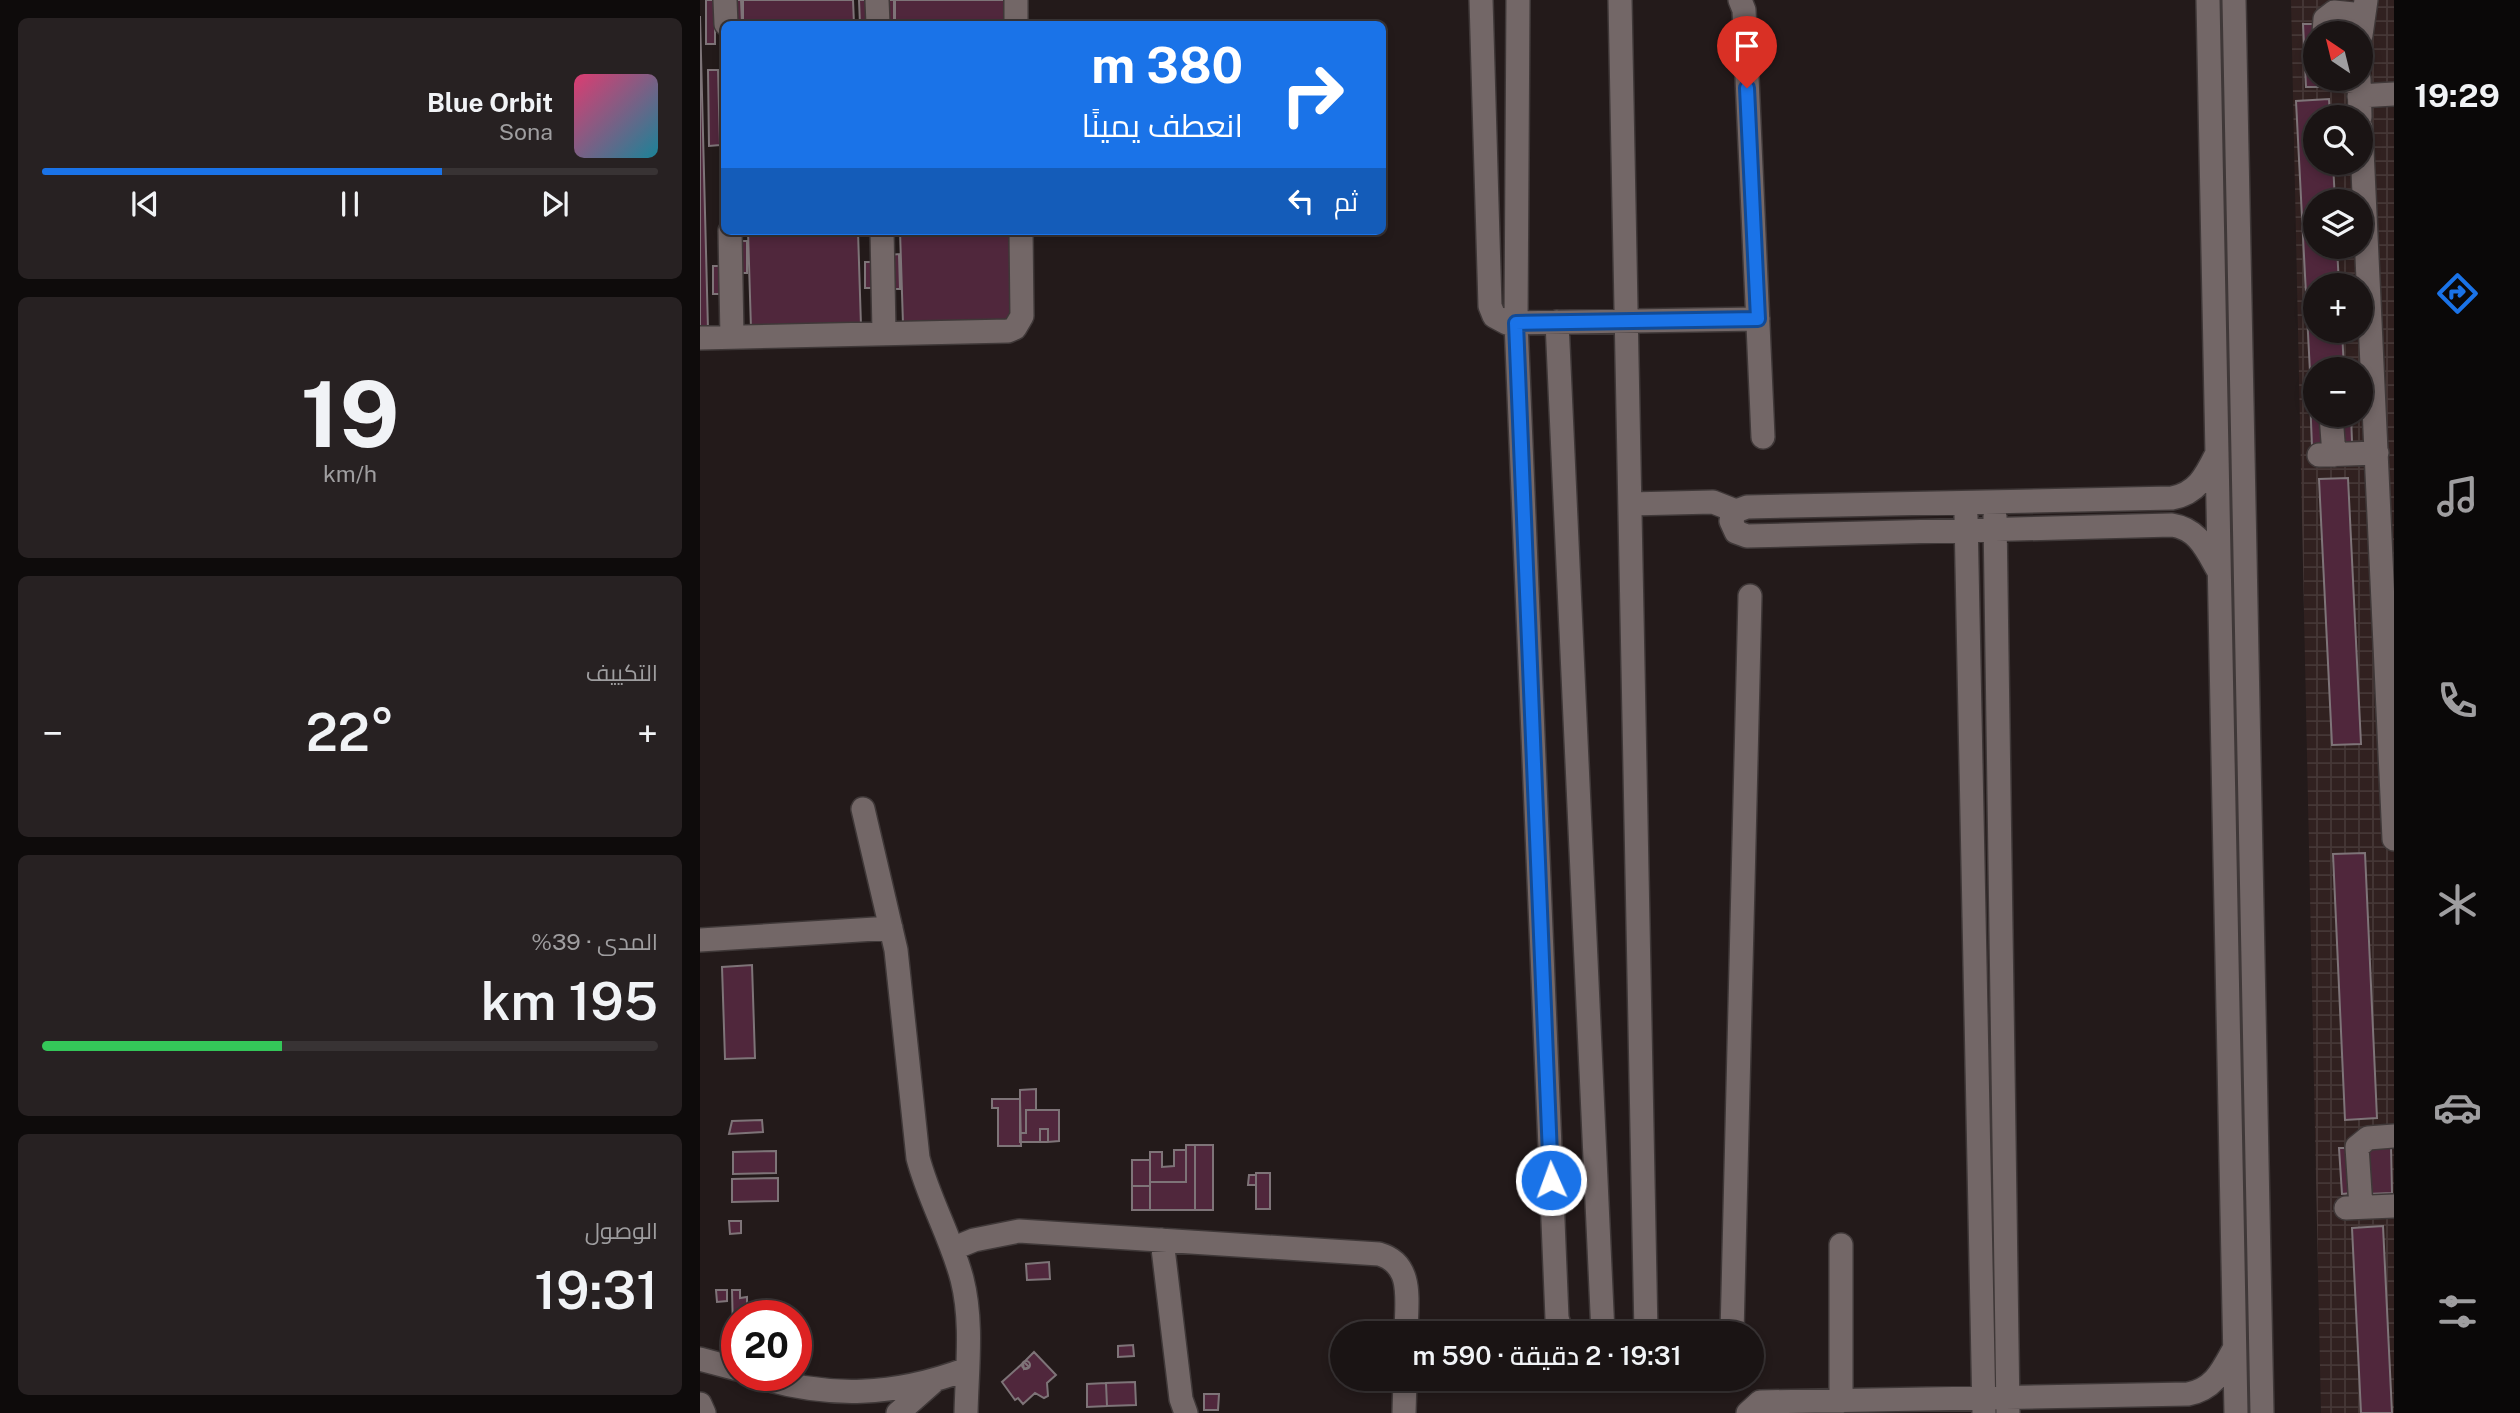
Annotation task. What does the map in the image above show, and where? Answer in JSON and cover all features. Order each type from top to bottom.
[{"type":"street","points":[[725,0],[726,21]]},
{"type":"street","points":[[877,0],[878,21]]},
{"type":"street","points":[[1016,0],[1017,21]]},
{"type":"street","points":[[1481,0],[1490,306],[1497,319],[1516,323],[1758,319]]},
{"type":"street","points":[[1518,0],[1516,323],[1558,1321]]},
{"type":"street","points":[[1620,0],[1646,1321]]},
{"type":"street","points":[[1740,0],[1744,10],[1763,437]]},
{"type":"street","points":[[2208,0],[2236,1413]]},
{"type":"street","points":[[2234,0],[2262,1413]]},
{"type":"street","points":[[2325,21],[2334,12],[2363,17]]},
{"type":"street","points":[[2359,93],[2394,94]]},
{"type":"street","points":[[2364,175],[2390,660],[2394,839]]},
{"type":"street","points":[[730,235],[732,337]]},
{"type":"street","points":[[882,235],[884,332]]},
{"type":"street","points":[[700,338],[884,332],[1001,332],[1015,328],[1022,316],[1021,235]]},
{"type":"street","points":[[1557,322],[1602,1321]]},
{"type":"street","points":[[2330,427],[2326,455],[2377,453]]},
{"type":"street","points":[[1630,504],[1713,502],[1736,511],[1747,507],[2182,496],[2200,484],[2218,450]]},
{"type":"street","points":[[2218,486],[2232,497],[2243,492],[2244,487]]},
{"type":"street","points":[[1966,502],[1984,1405]]},
{"type":"street","points":[[1995,502],[2008,1405]]},
{"type":"street","points":[[1736,511],[1732,527],[1747,536],[2182,526],[2199,537],[2220,572]]},
{"type":"street","points":[[1732,1321],[1750,596]]},
{"type":"street","points":[[863,809],[891,928],[901,986],[918,1158],[926,1189],[952,1249],[962,1280],[967,1313],[966,1413]]},
{"type":"street","points":[[700,940],[891,928]]},
{"type":"street","points":[[2394,1136],[2368,1138],[2357,1147],[2354,1207],[2394,1206]]},
{"type":"street","points":[[952,1249],[974,1240],[1018,1231],[1388,1257],[1396,1262],[1406,1278],[1406,1321]]},
{"type":"street","points":[[1162,1240],[1181,1399],[1186,1413]]},
{"type":"street","points":[[1841,1245],[1841,1401]]},
{"type":"street","points":[[1748,1413],[1760,1402],[2008,1405],[2199,1392],[2216,1380],[2235,1347]]},
{"type":"street","points":[[700,1359],[721,1365]]},
{"type":"street","points":[[812,1390],[883,1392],[934,1381],[967,1368]]},
{"type":"street","points":[[898,1413],[934,1381]]},
{"type":"street","points":[[1404,1413],[1405,1391]]},
{"type":"street","points":[[700,1404],[704,1413]]},
{"type":"shaded area","points":[[2291,0],[2394,0],[2394,1413],[2321,1413]]},
{"type":"building","points":[[706,0],[715,0],[715,44],[706,44]]},
{"type":"building","points":[[732,0],[741,0],[742,21],[733,21]]},
{"type":"building","points":[[743,0],[853,0],[854,21],[743,21]]},
{"type":"building","points":[[859,0],[868,0],[869,21],[860,21]]},
{"type":"building","points":[[885,0],[894,0],[894,21],[886,21]]},
{"type":"building","points":[[895,0],[1006,0],[1006,21],[895,21]]},
{"type":"building","points":[[700,16],[708,330],[700,330]]},
{"type":"building","points":[[708,70],[718,70],[720,145],[709,146]]},
{"type":"building","points":[[2329,99],[2329,105],[2303,105],[2303,175],[2334,175],[2334,189],[2303,189],[2303,236],[2296,101]]},
{"type":"building","points":[[748,235],[858,235],[861,326],[751,329]]},
{"type":"building","points":[[900,235],[1012,235],[1014,321],[903,324]]},
{"type":"building","points":[[738,241],[747,241],[747,273],[738,273]]},
{"type":"building","points":[[899,254],[900,289],[891,289],[890,255]]},
{"type":"building","points":[[2304,259],[2338,259],[2338,273],[2305,273]]},
{"type":"building","points":[[865,262],[874,262],[874,288],[865,288]]},
{"type":"building","points":[[713,266],[723,266],[722,294],[713,294]]},
{"type":"building","points":[[2309,343],[2343,343],[2343,357],[2309,357]]},
{"type":"building","points":[[2311,427],[2323,427],[2324,447],[2312,447]]},
{"type":"building","points":[[2337,427],[2351,427],[2352,442],[2338,442]]},
{"type":"building","points":[[2348,478],[2361,744],[2332,745],[2319,479]]},
{"type":"building","points":[[2365,853],[2377,1118],[2345,1120],[2333,854]]},
{"type":"building","points":[[752,965],[755,1058],[725,1059],[722,967]]},
{"type":"building","points":[[1036,1089],[1036,1110],[1026,1110],[1026,1133],[1020,1133],[1020,1090]]},
{"type":"building","points":[[992,1099],[1020,1099],[1021,1146],[998,1146],[998,1108],[992,1108]]},
{"type":"building","points":[[1026,1110],[1059,1110],[1059,1141],[1048,1142],[1048,1129],[1040,1129],[1040,1142],[1020,1142],[1020,1133],[1026,1133]]},
{"type":"building","points":[[762,1120],[763,1132],[729,1134],[732,1121]]},
{"type":"building","points":[[1040,1129],[1048,1129],[1048,1142],[1040,1142]]},
{"type":"building","points":[[1186,1145],[1195,1145],[1195,1210],[1150,1210],[1150,1182],[1186,1182]]},
{"type":"building","points":[[1195,1145],[1213,1145],[1213,1210],[1195,1210]]},
{"type":"building","points":[[2365,1145],[2391,1145],[2392,1193],[2367,1194]]},
{"type":"building","points":[[2339,1148],[2349,1148],[2352,1193],[2342,1194]]},
{"type":"building","points":[[1174,1150],[1186,1150],[1186,1182],[1150,1182],[1150,1152],[1162,1152],[1162,1167],[1174,1166]]},
{"type":"building","points":[[776,1151],[776,1173],[733,1174],[733,1152]]},
{"type":"building","points":[[1132,1160],[1150,1160],[1150,1186],[1132,1186]]},
{"type":"building","points":[[1256,1173],[1270,1173],[1270,1209],[1256,1209]]},
{"type":"building","points":[[1249,1175],[1256,1175],[1256,1185],[1248,1185]]},
{"type":"building","points":[[778,1178],[778,1201],[732,1202],[732,1179]]},
{"type":"building","points":[[1132,1186],[1150,1186],[1150,1210],[1132,1210]]},
{"type":"building","points":[[729,1221],[741,1221],[741,1233],[730,1234]]},
{"type":"building","points":[[2383,1226],[2392,1413],[2361,1413],[2352,1228]]},
{"type":"building","points":[[1049,1262],[1050,1279],[1027,1280],[1026,1264]]},
{"type":"building","points":[[716,1290],[727,1290],[727,1300],[717,1302]]},
{"type":"building","points":[[732,1290],[740,1290],[740,1298],[747,1297],[747,1300],[732,1300]]},
{"type":"building","points":[[1133,1345],[1134,1356],[1118,1357],[1118,1346]]},
{"type":"building","points":[[1034,1352],[1056,1375],[1047,1383],[1048,1396],[1044,1398],[1035,1393],[1023,1404],[1018,1398],[1015,1400],[1002,1382],[1023,1363],[1024,1369],[1029,1367],[1024,1362]]},
{"type":"building","points":[[1026,1361],[1030,1365],[1026,1369],[1022,1365]]},
{"type":"building","points":[[1135,1382],[1136,1405],[1107,1406],[1106,1383]]},
{"type":"building","points":[[1106,1383],[1107,1406],[1087,1407],[1087,1384]]},
{"type":"building","points":[[1204,1394],[1219,1394],[1218,1410],[1204,1410]]},
{"type":"route","points":[[1551,1180],[1516,323],[1758,319],[1747,88]]}]
